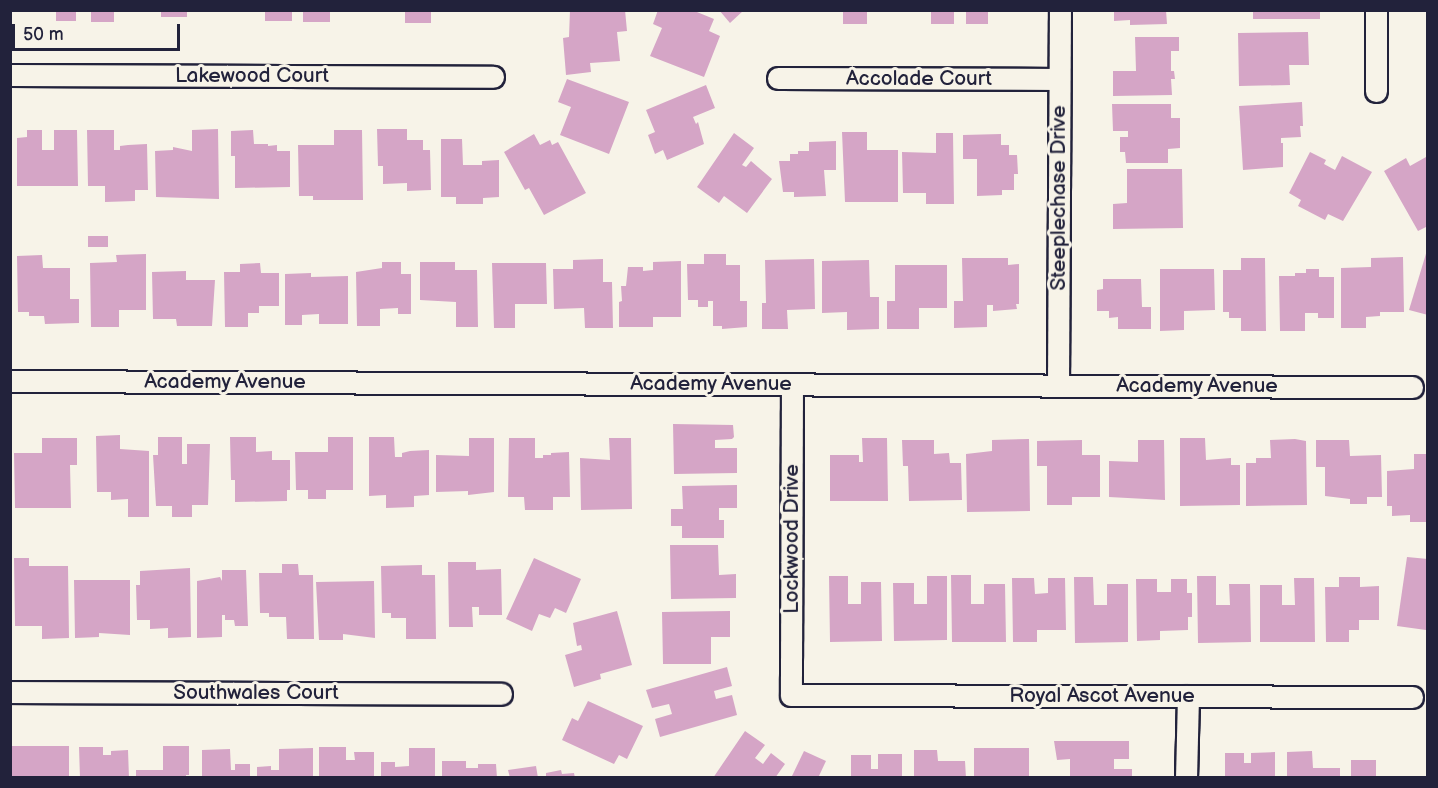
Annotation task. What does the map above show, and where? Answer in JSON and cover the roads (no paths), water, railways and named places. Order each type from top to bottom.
[{"type":"street","name":"Steeplechase Drive","points":[[1058,385],[1060,10]]},
{"type":"street","points":[[1376,10],[1376,91]]},
{"type":"street","name":"Lakewood Court","points":[[10,75],[493,77]]},
{"type":"street","name":"Accolade Court","points":[[778,78],[1059,79]]},
{"type":"street","name":"Academy Avenue","points":[[10,381],[1412,387]]},
{"type":"street","name":"Lockwood Drive","points":[[791,695],[792,384]]},
{"type":"street","name":"Southwales Court","points":[[10,692],[501,694]]},
{"type":"street","name":"Royal Ascot Avenue","points":[[791,695],[1412,697]]},
{"type":"street","points":[[1186,777],[1188,696]]}]
